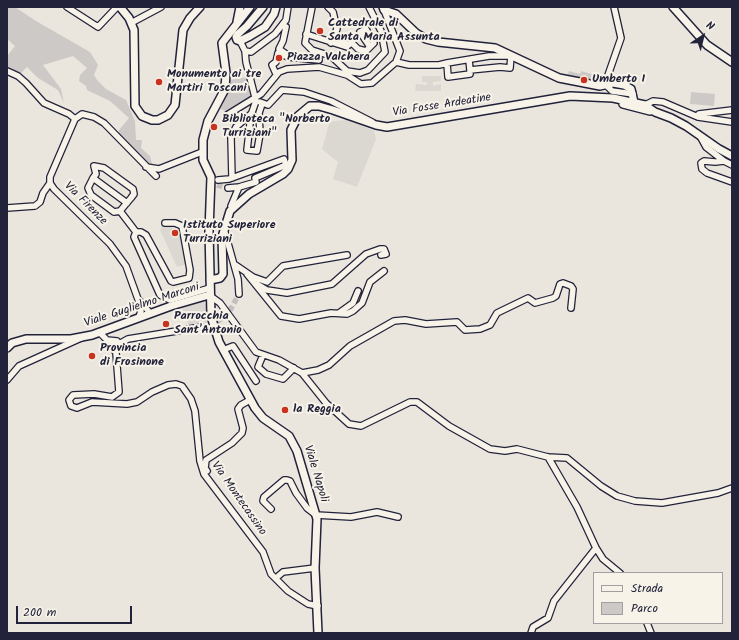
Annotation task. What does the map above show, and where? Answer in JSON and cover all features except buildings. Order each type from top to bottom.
[{"type":"main road","points":[[121,8],[134,30],[135,106],[137,111],[146,119],[158,120],[168,115],[175,105],[183,30],[190,18],[200,7]]},
{"type":"main road","points":[[237,22],[240,7]]},
{"type":"main road","points":[[202,152],[206,126],[222,96],[225,85],[222,43],[250,7]]},
{"type":"main road","points":[[238,39],[263,7]]},
{"type":"main road","points":[[238,39],[265,27],[274,14],[276,7]]},
{"type":"main road","points":[[673,7],[707,45],[732,62]]},
{"type":"main road","points":[[384,9],[396,14],[426,39],[438,42],[495,48],[559,78],[607,86],[612,83],[624,85],[631,89],[634,102]]},
{"type":"main road","name":"Via Fosse Ardeatine","points":[[210,280],[220,278],[223,274],[221,246],[226,218],[233,208],[248,194],[283,174],[288,169],[292,160],[291,130],[298,116],[310,106],[319,106],[333,110],[376,125],[400,125],[570,96],[613,98],[645,105]]},
{"type":"main road","points":[[590,97],[654,112],[671,118],[732,156]]},
{"type":"main road","points":[[645,105],[654,112]]},
{"type":"main road","name":"Viale Napoli","points":[[202,152],[203,160],[211,177],[209,231],[212,323],[223,350],[250,400],[263,418],[283,431],[294,442],[316,515],[315,568],[318,606],[318,633]]},
{"type":"main road","name":"Viale Guglielmo Marconi","points":[[7,348],[12,343],[26,339],[81,338],[210,292]]},
{"type":"street","points":[[67,7],[98,27],[121,8]]},
{"type":"street","points":[[131,23],[161,7]]},
{"type":"street","points":[[245,51],[251,52],[275,34],[286,20],[288,7]]},
{"type":"street","points":[[312,7],[304,40],[309,48],[331,56],[347,73],[361,84],[370,84],[396,62],[399,56],[399,47],[384,9]]},
{"type":"street","points":[[328,7],[332,12],[337,29],[331,43]]},
{"type":"street","points":[[227,115],[255,96],[261,94],[276,74],[287,68],[312,67],[347,73],[360,73],[368,70],[384,52],[381,32],[369,7]]},
{"type":"street","points":[[607,86],[606,81],[620,38],[614,7]]},
{"type":"street","points":[[286,26],[284,40],[279,49],[291,57]]},
{"type":"street","points":[[306,34],[331,43],[347,46],[352,43],[364,52],[370,47]]},
{"type":"street","points":[[336,34],[347,46]]},
{"type":"street","points":[[238,39],[245,51],[246,62],[256,101],[252,113],[247,150],[257,151],[260,134],[258,114],[262,104]]},
{"type":"street","points":[[276,74],[272,65],[276,62],[278,53],[291,57],[319,60]]},
{"type":"street","points":[[396,62],[409,65],[439,66],[447,63],[501,55],[511,56],[510,68],[470,70]]},
{"type":"street","points":[[447,63],[448,77],[470,74],[469,60]]},
{"type":"street","points":[[7,71],[18,76],[44,103],[69,114],[75,120],[79,115],[85,114],[102,121],[156,176]]},
{"type":"street","points":[[255,96],[262,104],[268,106],[282,90],[304,92],[345,107],[376,125]]},
{"type":"street","points":[[645,105],[653,101],[663,102],[692,115],[719,122],[732,122]]},
{"type":"street","points":[[692,115],[732,110]]},
{"type":"street","points":[[232,178],[231,138],[236,127],[252,113]]},
{"type":"street","name":"Via Firenze","points":[[75,120],[52,169],[50,183],[58,194],[117,253],[129,273],[138,298]]},
{"type":"street","points":[[700,135],[706,147],[724,161],[732,165]]},
{"type":"street","points":[[145,166],[159,169],[202,152]]},
{"type":"street","points":[[218,180],[232,178],[284,159],[286,165],[255,178],[256,182],[240,187],[228,188]]},
{"type":"street","points":[[724,161],[704,161],[702,163],[702,169],[707,173],[732,182]]},
{"type":"street","points":[[96,165],[104,168],[124,182],[134,192],[127,203],[120,211],[114,212],[91,195],[88,188],[96,174],[93,167],[96,165]]},
{"type":"street","points":[[93,178],[127,203]]},
{"type":"street","points":[[7,208],[35,206],[40,202],[50,183]]},
{"type":"street","points":[[233,208],[231,206],[240,187]]},
{"type":"street","points":[[120,211],[136,232]]},
{"type":"street","points":[[136,232],[142,232],[146,235],[170,281],[173,282],[189,278],[190,269],[182,226],[175,223],[165,223]]},
{"type":"street","points":[[224,228],[240,284],[239,294]]},
{"type":"street","points":[[136,232],[134,237],[160,295],[170,300],[210,292],[220,302],[253,348],[264,355],[279,360],[302,373],[326,404],[349,424],[361,426],[410,402],[417,402],[449,426],[490,449],[505,451],[517,448],[548,457],[567,458],[601,486],[618,496],[635,501],[662,503],[732,488]]},
{"type":"street","points":[[252,280],[267,290],[276,293],[295,292],[332,284],[366,254],[384,249],[386,254],[381,255]]},
{"type":"street","points":[[247,274],[268,282],[283,266],[347,255]]},
{"type":"street","points":[[234,264],[247,274],[281,316],[299,319],[339,312],[353,303],[358,291]]},
{"type":"street","points":[[339,312],[347,314],[358,308],[365,298],[370,282],[384,272]]},
{"type":"street","points":[[302,373],[318,370],[329,365],[350,346],[394,321],[405,320],[426,324],[457,322],[466,330],[480,329],[490,324],[497,313],[528,298],[535,303],[553,298],[556,296],[560,284],[563,283],[571,286],[573,289],[570,308]]},
{"type":"street","points":[[138,298],[150,313]]},
{"type":"street","points":[[138,298],[141,311],[139,317]]},
{"type":"street","points":[[116,353],[119,344],[128,338],[202,327]]},
{"type":"street","name":"Via Montecassino","points":[[99,332],[109,342],[116,353],[120,389],[117,395],[112,397],[94,394],[73,395],[69,400],[71,406],[77,408],[92,402],[127,404],[137,402],[152,392],[168,385],[176,384],[182,386],[191,399],[196,411],[201,466],[208,479],[263,552],[271,574],[288,591],[308,604],[318,606]]},
{"type":"street","points":[[7,380],[20,366],[81,338]]},
{"type":"street","points":[[109,342],[119,344]]},
{"type":"street","points":[[223,350],[233,346],[256,381]]},
{"type":"street","points":[[264,355],[258,368],[266,374],[284,379],[294,368]]},
{"type":"street","points":[[238,378],[249,372]]},
{"type":"street","points":[[208,479],[205,468],[206,460],[232,443],[242,433],[244,428],[238,409],[250,400]]},
{"type":"street","points":[[548,457],[577,507],[596,548],[603,559],[619,572]]},
{"type":"street","points":[[271,509],[263,501],[264,497],[284,480],[287,480],[290,481],[296,493],[307,508],[316,515],[325,517],[351,517],[376,512],[398,517]]},
{"type":"street","points":[[531,633],[536,625],[548,618],[554,600],[596,548]]},
{"type":"street","points":[[276,578],[283,572],[315,568]]},
{"type":"shaded area","points":[[422,76],[441,76],[441,81],[433,82],[433,86],[441,84],[441,91],[415,91],[416,84],[427,85],[427,82],[422,82]]},
{"type":"shaded area","points":[[348,120],[374,131],[376,139],[357,187],[333,179],[338,162],[322,149],[329,124],[333,121]]},
{"type":"shaded area","points":[[176,218],[183,223],[190,263],[177,267],[160,230],[165,219]]},
{"type":"shaded area","points":[[201,301],[209,306],[211,324],[189,327],[182,308]]},
{"type":"green space","points":[[7,7],[15,7],[36,21],[90,52],[98,65],[94,75],[97,80],[106,89],[126,100],[135,121],[136,140],[142,140],[141,148],[150,156],[152,164],[147,163],[119,134],[119,130],[129,118],[110,101],[87,90],[86,86],[79,81],[80,75],[87,68],[73,56],[43,65],[61,89],[64,103],[58,90],[38,78],[27,67],[21,73],[7,68],[7,56],[15,46],[7,39]]},
{"type":"green space","points":[[569,71],[580,74],[581,71],[595,75],[594,78],[602,81],[601,84],[566,81]]},
{"type":"green space","points":[[247,77],[253,94],[229,112],[220,109],[226,97],[230,80]]},
{"type":"green space","points":[[691,92],[715,94],[714,106],[690,104]]},
{"type":"tunnel","points":[[217,185],[228,188]]},
{"type":"tunnel","points":[[201,327],[216,323],[229,312],[239,294]]},
{"type":"place","name":"Cattedrale di Santa Maria Assunta","points":[[320,31]]},
{"type":"place","name":"Piazza Valchera","points":[[279,58]]},
{"type":"place","name":"Umberto I","points":[[584,80]]},
{"type":"place","name":"Monumento ai tre Martiri Toscani","points":[[159,82]]},
{"type":"place","name":"Biblioteca \"Norberto Turriziani\"","points":[[214,127]]},
{"type":"place","name":"Istituto Superiore Turriziani","points":[[175,233]]},
{"type":"place","name":"Parrocchia Sant'Antonio","points":[[166,324]]},
{"type":"place","name":"Provincia di Frosinone","points":[[92,356]]},
{"type":"place","name":"la Reggia","points":[[285,410]]}]
